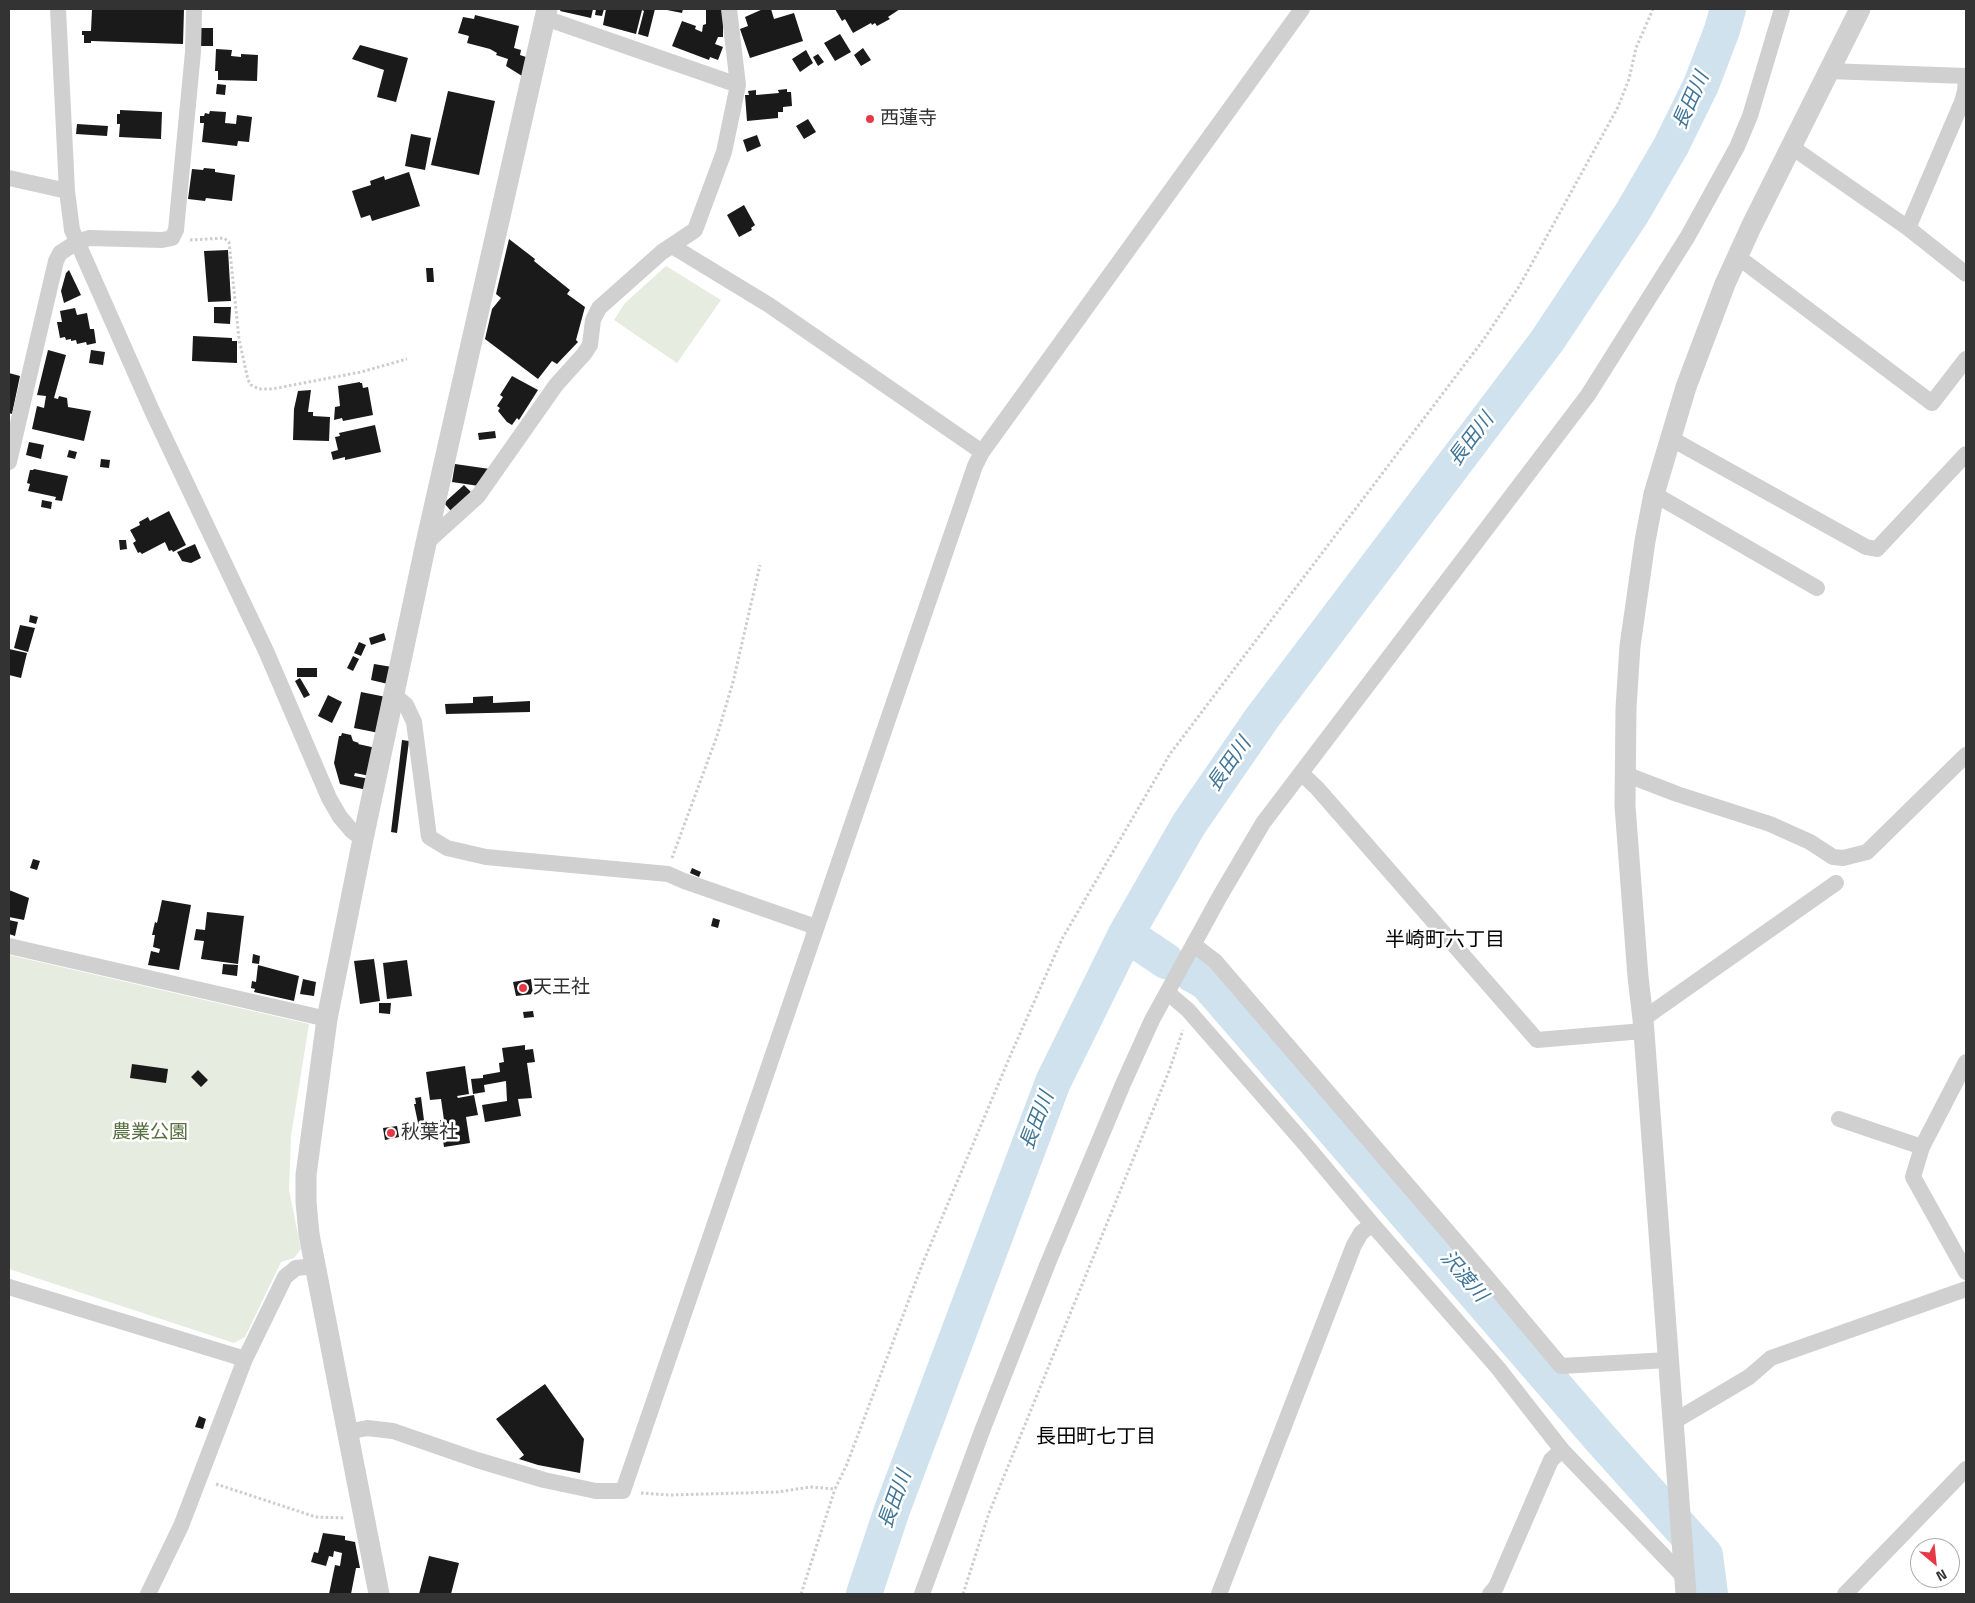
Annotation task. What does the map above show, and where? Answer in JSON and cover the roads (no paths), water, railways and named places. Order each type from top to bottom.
[{"type":"street","points":[[58,9],[67,191],[70,223],[77,242],[154,413],[266,652],[329,798],[340,817],[352,831],[364,839]]},
{"type":"street","points":[[9,462],[56,260],[60,253],[77,242],[89,238],[162,240],[172,238],[178,222],[193,52],[194,9]]},
{"type":"street","points":[[426,543],[478,496],[556,385],[584,354],[590,344],[593,320],[599,308],[662,252],[695,230],[724,152],[738,85],[729,9]]},
{"type":"street","points":[[348,1432],[368,1428],[394,1431],[544,1480],[596,1491],[623,1491],[975,466],[982,452],[1302,9]]},
{"type":"street","points":[[922,1594],[982,1431],[1048,1263],[1122,1084],[1152,1020],[1220,896],[1263,823],[1588,395],[1688,236],[1718,184],[1744,131],[1782,9]]},
{"type":"street","points":[[1685,1585],[1626,825],[1626,708],[1630,646],[1643,550],[1654,494],[1670,438],[1699,352],[1725,284],[1860,9]]},
{"type":"street","points":[[379,1594],[308,1226],[306,1175],[327,1019],[364,839],[426,543],[546,13],[738,85]]},
{"type":"street","points":[[1828,71],[1966,76],[1962,102],[1908,228]]},
{"type":"street","points":[[1792,148],[1908,228],[1966,274]]},
{"type":"street","points":[[9,178],[67,191]]},
{"type":"street","points":[[672,246],[769,306],[982,452]]},
{"type":"street","points":[[1738,257],[1932,403],[1966,359]]},
{"type":"street","points":[[1670,438],[1866,547],[1877,549],[1966,454]]},
{"type":"street","points":[[1654,494],[1817,588]]},
{"type":"street","points":[[394,699],[400,700],[406,705],[414,722],[429,837],[447,848],[486,857],[668,874],[816,928]]},
{"type":"street","points":[[1625,774],[1678,794],[1770,824],[1810,842],[1833,857],[1843,858],[1867,852],[1966,755]]},
{"type":"street","points":[[1301,773],[1317,788],[1537,1040],[1643,1025],[1836,883]]},
{"type":"street","points":[[1194,945],[1215,961],[1561,1366],[1668,1360]]},
{"type":"street","points":[[9,946],[327,1019]]},
{"type":"street","points":[[1168,993],[1188,1010],[1498,1368],[1562,1450],[1685,1585]]},
{"type":"street","points":[[1966,1062],[1922,1147],[1913,1177],[1966,1272]]},
{"type":"street","points":[[1839,1118],[1922,1147]]},
{"type":"street","points":[[1219,1594],[1354,1245],[1361,1233],[1372,1224]]},
{"type":"street","points":[[148,1594],[181,1526],[245,1360],[285,1277],[296,1268],[315,1266]]},
{"type":"street","points":[[9,1287],[245,1360]]},
{"type":"street","points":[[1673,1422],[1749,1377],[1771,1358],[1966,1289]]},
{"type":"street","points":[[1490,1594],[1496,1587],[1552,1460],[1562,1450]]},
{"type":"street","points":[[1845,1594],[1966,1469]]},
{"type":"waterway","name":"長田川","points":[[864,1594],[892,1510],[1053,1082],[1126,934],[1189,824],[1262,718],[1547,341],[1632,213],[1671,146],[1701,85],[1728,9]]},
{"type":"waterway","name":"沢渡川","points":[[1126,934],[1166,961]]},
{"type":"waterway","name":"沢渡川","points":[[1192,974],[1206,982],[1600,1438],[1705,1555],[1710,1594]]},
{"type":"place","name":"西蓮寺","points":[[870,119]]},
{"type":"place","name":"天王社","points":[[523,988]]},
{"type":"place","name":"秋葉社","points":[[391,1133]]},
{"type":"district","name":"半崎町六丁目","points":[[1445,941]]},
{"type":"district","name":"長田町七丁目","points":[[1096,1438]]},
{"type":"park label","name":"農業公園","points":[[150,1133]]}]
